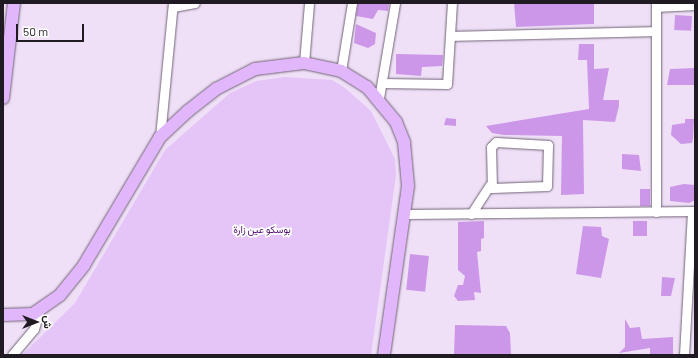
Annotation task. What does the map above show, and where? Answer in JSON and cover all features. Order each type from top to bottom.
[{"type":"main road","points":[[3,98],[14,3]]},
{"type":"main road","points":[[3,315],[19,317],[39,312],[60,294],[84,265],[160,137],[202,99],[234,78],[272,64],[304,63],[342,72],[356,78],[379,98],[396,122],[404,142],[408,186],[406,214],[384,355]]},
{"type":"street","points":[[160,137],[173,5],[195,3]]},
{"type":"street","points":[[304,63],[309,3]]},
{"type":"street","points":[[342,72],[352,3]]},
{"type":"street","points":[[379,98],[395,3]]},
{"type":"street","points":[[382,83],[447,84],[452,36],[452,3]]},
{"type":"street","points":[[656,212],[656,5],[695,5]]},
{"type":"street","points":[[452,36],[656,31]]},
{"type":"street","points":[[471,214],[490,185],[492,143],[548,145],[547,186],[496,188],[490,185]]},
{"type":"street","points":[[406,214],[693,211],[684,355]]},
{"type":"street","points":[[12,355],[34,329],[39,312]]},
{"type":"green space","name":"بوسكو عين زارة","points":[[285,77],[332,80],[345,88],[371,111],[395,159],[396,175],[371,355],[22,355],[75,303],[165,150],[230,93],[256,81]]},
{"type":"building","points":[[358,3],[389,3],[388,11],[378,10],[373,19],[356,16]]},
{"type":"building","points":[[514,3],[594,3],[594,24],[516,27]]},
{"type":"building","points":[[675,15],[692,16],[691,31],[674,30]]},
{"type":"building","points":[[356,24],[376,33],[375,44],[368,48],[354,43]]},
{"type":"building","points":[[579,44],[594,44],[594,69],[609,68],[603,100],[619,100],[619,106],[615,122],[583,120],[584,194],[561,195],[562,136],[504,135],[492,133],[486,126],[589,109],[587,60],[578,60]]},
{"type":"building","points":[[396,54],[443,55],[442,66],[422,67],[421,76],[396,74]]},
{"type":"building","points":[[695,68],[695,85],[667,85],[670,69]]},
{"type":"building","points":[[446,118],[456,119],[456,126],[444,125]]},
{"type":"building","points":[[685,119],[694,119],[693,138],[692,143],[681,144],[671,135],[672,125],[685,123]]},
{"type":"building","points":[[622,154],[639,155],[641,171],[622,169]]},
{"type":"building","points":[[684,184],[695,185],[695,200],[689,203],[670,201],[670,187]]},
{"type":"building","points":[[640,189],[650,189],[650,206],[640,206]]},
{"type":"building","points":[[484,221],[484,238],[481,239],[481,251],[477,252],[481,293],[474,292],[475,300],[458,301],[454,296],[458,285],[463,285],[465,276],[458,270],[458,222]]},
{"type":"building","points":[[633,221],[647,221],[647,236],[633,236]]},
{"type":"building","points":[[583,226],[601,227],[602,236],[609,239],[601,278],[576,274]]},
{"type":"building","points":[[410,254],[429,256],[425,292],[406,290]]},
{"type":"building","points":[[662,277],[675,278],[671,296],[661,296]]},
{"type":"building","points":[[625,319],[630,328],[640,327],[642,339],[673,337],[673,355],[650,355],[650,348],[619,353],[625,347]]},
{"type":"building","points":[[455,325],[506,326],[510,333],[511,355],[454,355]]}]
